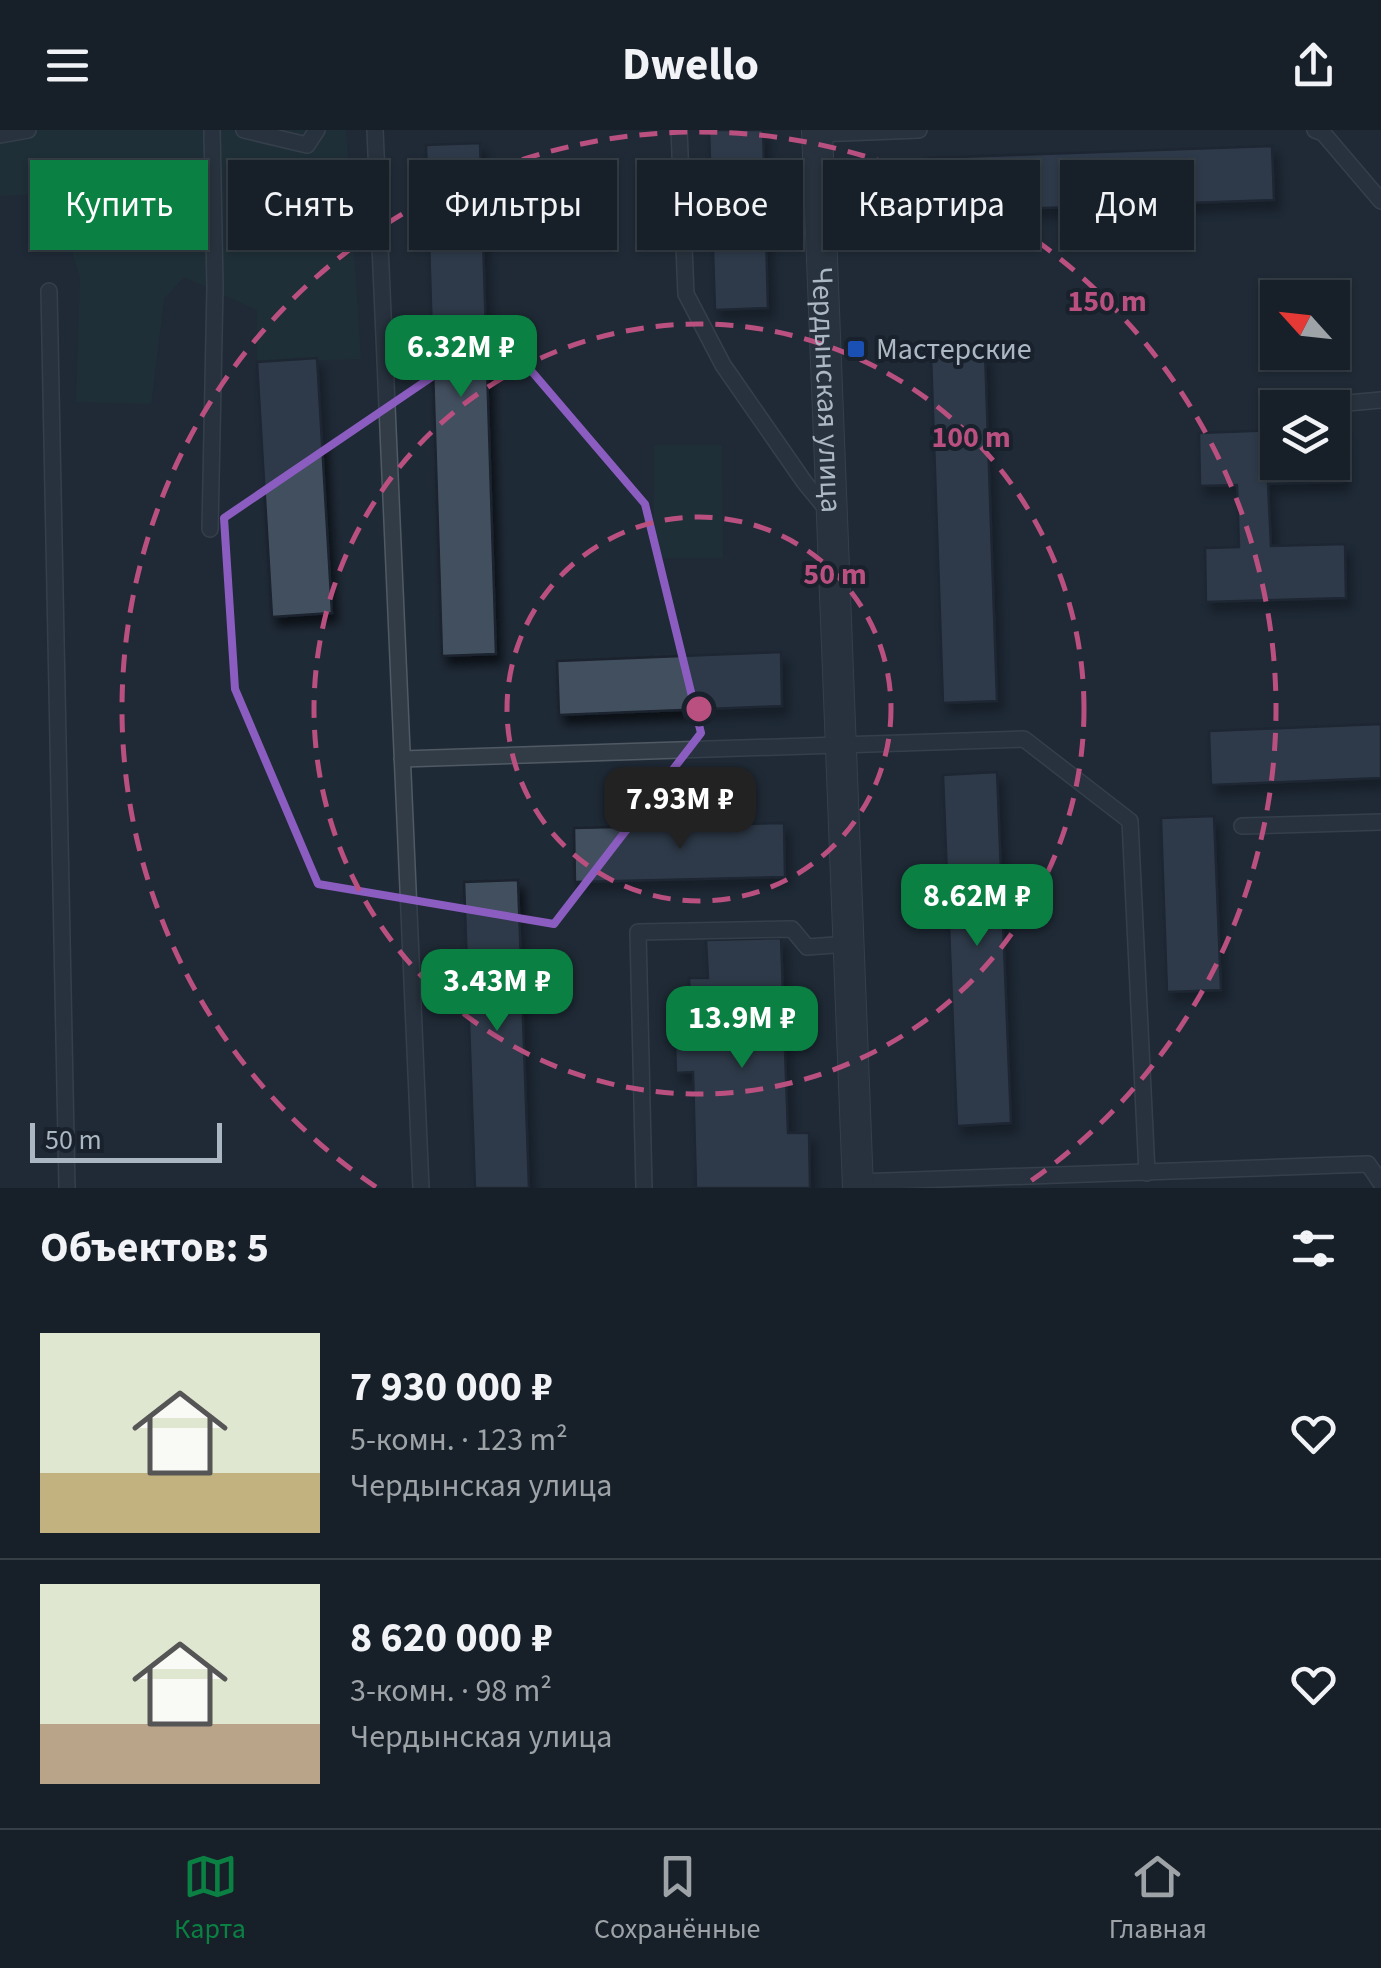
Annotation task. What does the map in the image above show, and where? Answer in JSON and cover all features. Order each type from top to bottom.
[{"type":"street","name":"Чердынская улица","points":[[817,132],[858,1185]]},
{"type":"lane","points":[[0,135],[28,130]]},
{"type":"lane","points":[[210,529],[215,287],[212,130]]},
{"type":"lane","points":[[244,130],[307,145],[317,130]]},
{"type":"lane","points":[[375,130],[420,1188]]},
{"type":"lane","points":[[679,130],[686,294],[723,365],[805,484],[833,517]]},
{"type":"lane","points":[[817,132],[920,130]]},
{"type":"lane","points":[[1315,130],[1324,133],[1381,201]]},
{"type":"lane","points":[[49,291],[67,1188]]},
{"type":"lane","points":[[1350,403],[1381,400]]},
{"type":"lane","points":[[402,759],[1024,739],[1130,821],[1147,1173]]},
{"type":"lane","points":[[1242,826],[1381,822]]},
{"type":"lane","points":[[644,1188],[638,932],[792,928],[806,947],[848,944]]},
{"type":"lane","points":[[858,1185],[1368,1164],[1381,1183]]},
{"type":"highlighted area","points":[[498,332],[645,504],[701,733],[554,924],[318,884],[235,689],[224,518]]},
{"type":"green space","points":[[0,130],[346,130],[348,160],[228,160],[228,250],[354,250],[361,359],[257,362],[257,310],[184,277],[164,299],[151,404],[76,402],[80,279],[72,250],[208,250],[208,160],[30,160],[30,194],[0,196]]},
{"type":"green space","points":[[654,445],[722,445],[723,558],[654,558]]},
{"type":"building","points":[[709,130],[763,130],[764,160],[710,160]]},
{"type":"building","points":[[480,143],[481,160],[426,160],[426,145]]},
{"type":"building","points":[[1272,146],[1274,200],[1194,203],[1194,160],[1060,160],[1060,207],[1040,208],[1040,160],[928,158]]},
{"type":"building","points":[[429,250],[483,250],[496,654],[442,656]]},
{"type":"building","points":[[713,250],[766,250],[768,308],[715,310]]},
{"type":"building","points":[[985,353],[997,701],[943,703],[931,355]]},
{"type":"building","points":[[317,358],[332,613],[272,617],[257,362]]},
{"type":"building","points":[[1260,431],[1260,480],[1343,480],[1268,484],[1271,546],[1345,544],[1346,598],[1206,602],[1205,548],[1239,547],[1237,485],[1200,486],[1199,433]]},
{"type":"building","points":[[781,652],[782,706],[559,715],[557,661]]},
{"type":"building","points":[[1381,724],[1381,778],[1211,785],[1209,731]]},
{"type":"building","points":[[997,772],[1011,1123],[957,1126],[943,775]]},
{"type":"building","points":[[1214,816],[1221,990],[1167,992],[1161,818]]},
{"type":"building","points":[[784,823],[785,877],[575,882],[574,828]]},
{"type":"building","points":[[518,880],[529,1188],[475,1188],[464,882]]},
{"type":"building","points":[[781,938],[788,1133],[809,1133],[810,1188],[696,1188],[693,1072],[676,1073],[675,1039],[692,1038],[689,978],[708,978],[706,940]]},
{"type":"place","name":"Мастерские","points":[[856,349]]}]
